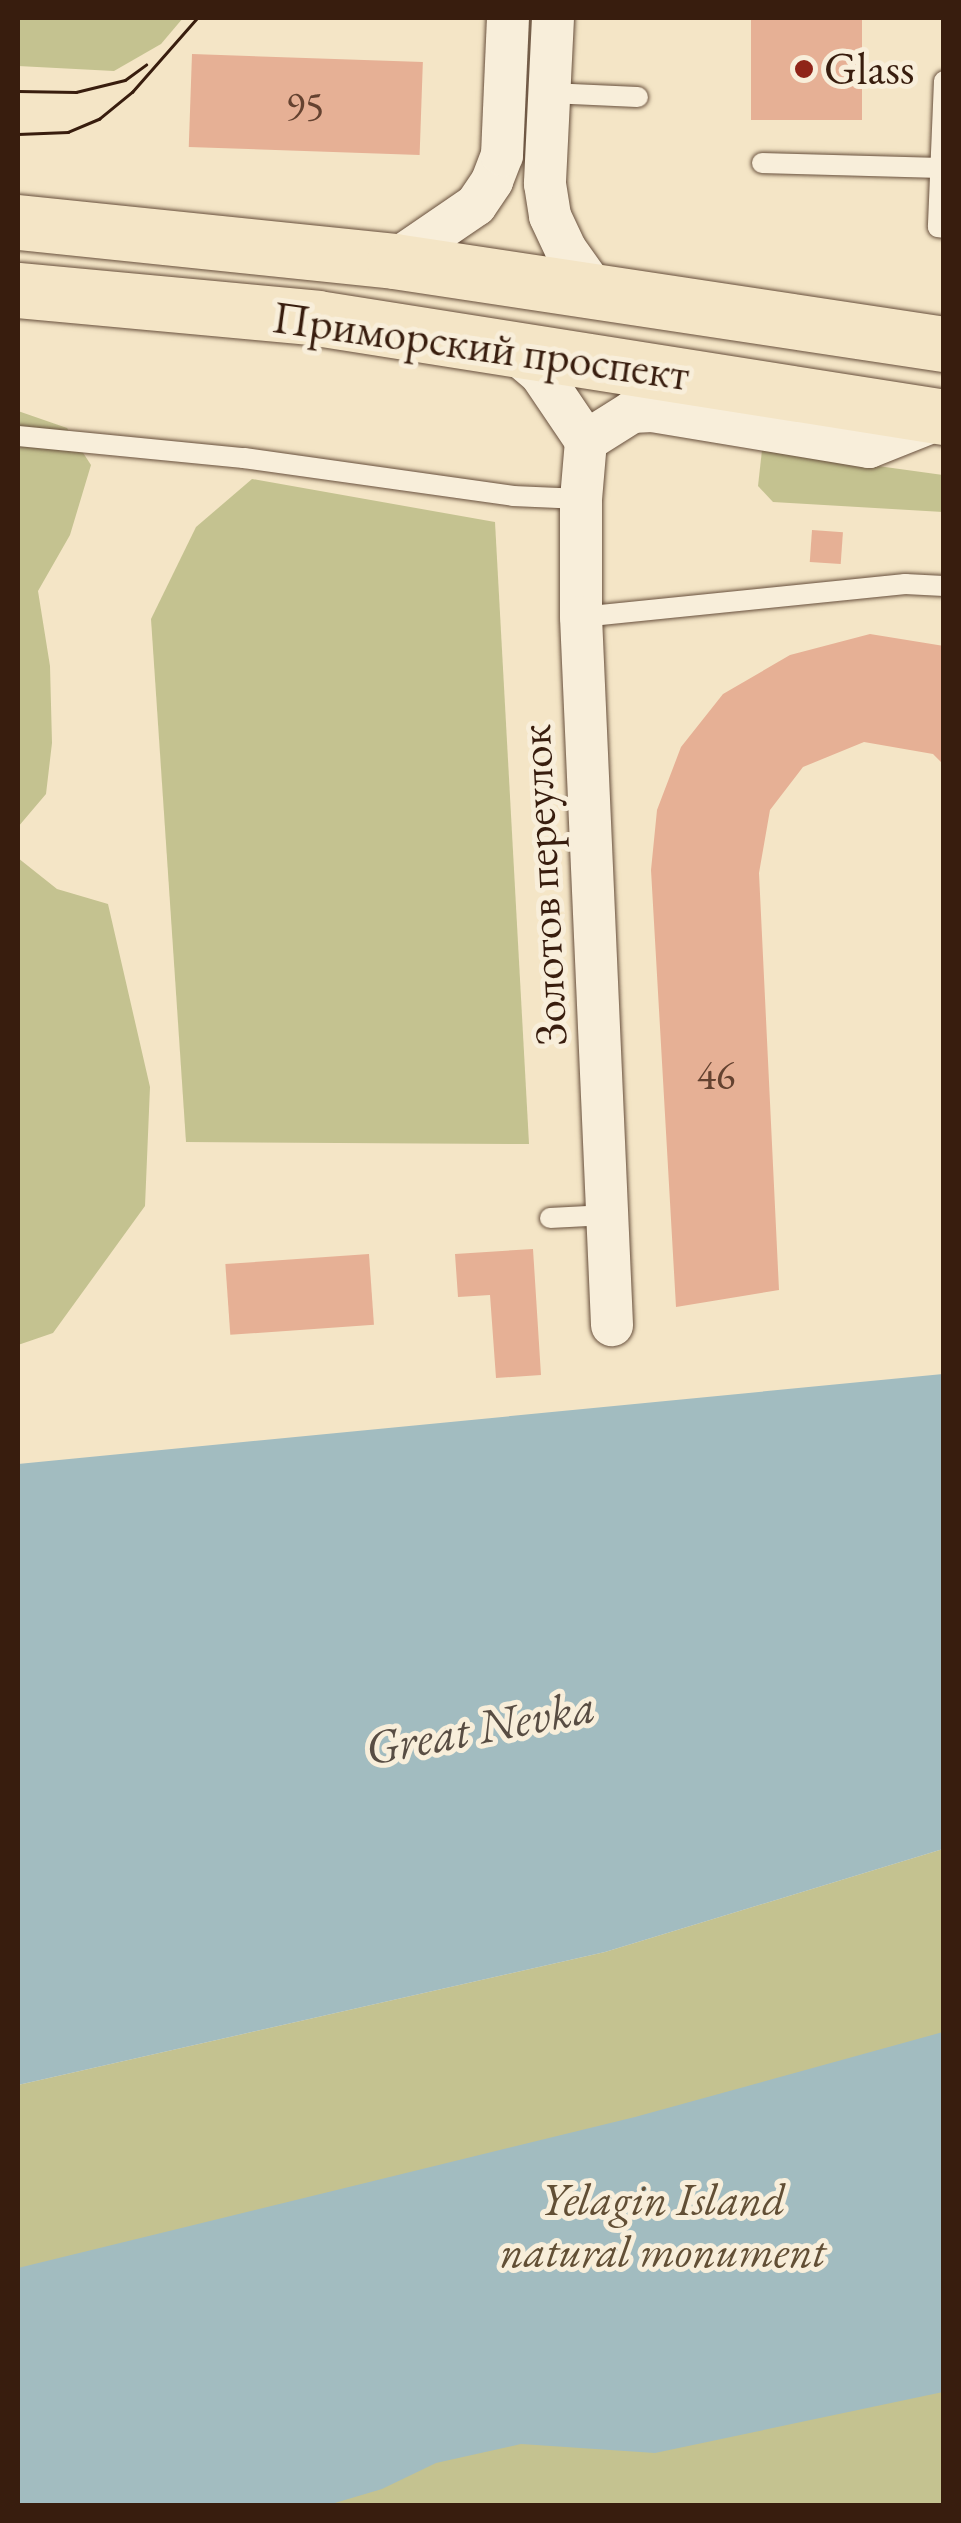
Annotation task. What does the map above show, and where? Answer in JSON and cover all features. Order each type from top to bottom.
[{"type":"main road","name":"Приморский проспект","points":[[18,222],[394,261],[944,344]]},
{"type":"main road","name":"Приморский проспект","points":[[18,290],[316,318],[944,417]]},
{"type":"street","points":[[394,261],[476,206],[492,182],[502,156],[508,18]]},
{"type":"street","points":[[553,18],[545,184],[550,216],[566,250],[596,292]]},
{"type":"street","points":[[510,348],[540,373],[586,441],[632,412],[652,411],[869,447],[944,417]]},
{"type":"street","name":"Золотов переулок","points":[[586,441],[581,499],[581,617],[612,1325]]},
{"type":"lane","points":[[944,81],[938,227],[944,228]]},
{"type":"lane","points":[[549,92],[638,96]]},
{"type":"lane","points":[[762,163],[940,168]]},
{"type":"lane","points":[[18,436],[244,458],[513,496],[581,499]]},
{"type":"lane","points":[[581,617],[905,584],[944,586]]},
{"type":"lane","points":[[550,1218],[608,1215]]},
{"type":"green space","points":[[18,18],[183,18],[161,44],[114,71],[18,66]]},
{"type":"green space","points":[[18,411],[67,428],[91,465],[70,535],[38,591],[50,666],[52,743],[46,794],[18,827]]},
{"type":"green space","points":[[762,450],[943,475],[943,512],[773,502],[758,486]]},
{"type":"green space","points":[[252,479],[495,522],[529,1144],[186,1142],[151,619],[196,527]]},
{"type":"green space","points":[[18,858],[57,889],[108,904],[150,1087],[145,1206],[53,1333],[18,1345]]},
{"type":"green space","name":"Yelagin Island natural monument","points":[[943,1849],[943,2505],[18,2505],[18,2085],[605,1952]]},
{"type":"water","name":"Great Nevka","points":[[943,1374],[943,1849],[605,1952],[18,2085],[18,1464]]},
{"type":"water","points":[[943,2032],[943,2392],[655,2453],[521,2444],[436,2463],[382,2489],[328,2505],[18,2505],[18,2268],[635,2117]]},
{"type":"building","name":"Glass","points":[[751,18],[862,18],[862,120],[751,120]]},
{"type":"building","points":[[192,54],[423,62],[420,155],[189,147]]},
{"type":"building","points":[[812,530],[843,532],[841,564],[810,562]]},
{"type":"building","points":[[870,634],[944,646],[944,765],[933,754],[864,742],[803,767],[770,810],[759,873],[779,1290],[676,1307],[651,870],[657,810],[681,747],[723,694],[790,655]]},
{"type":"building","points":[[533,1249],[541,1375],[496,1378],[490,1295],[458,1297],[455,1254]]},
{"type":"building","points":[[369,1254],[374,1325],[230,1335],[225,1264]]},
{"type":"tram line","points":[[18,134],[68,132],[99,119],[132,92],[197,18]]},
{"type":"tram line","points":[[18,91],[76,92],[125,80],[146,65]]},
{"type":"place","name":"Glass","points":[[804,69]]}]
